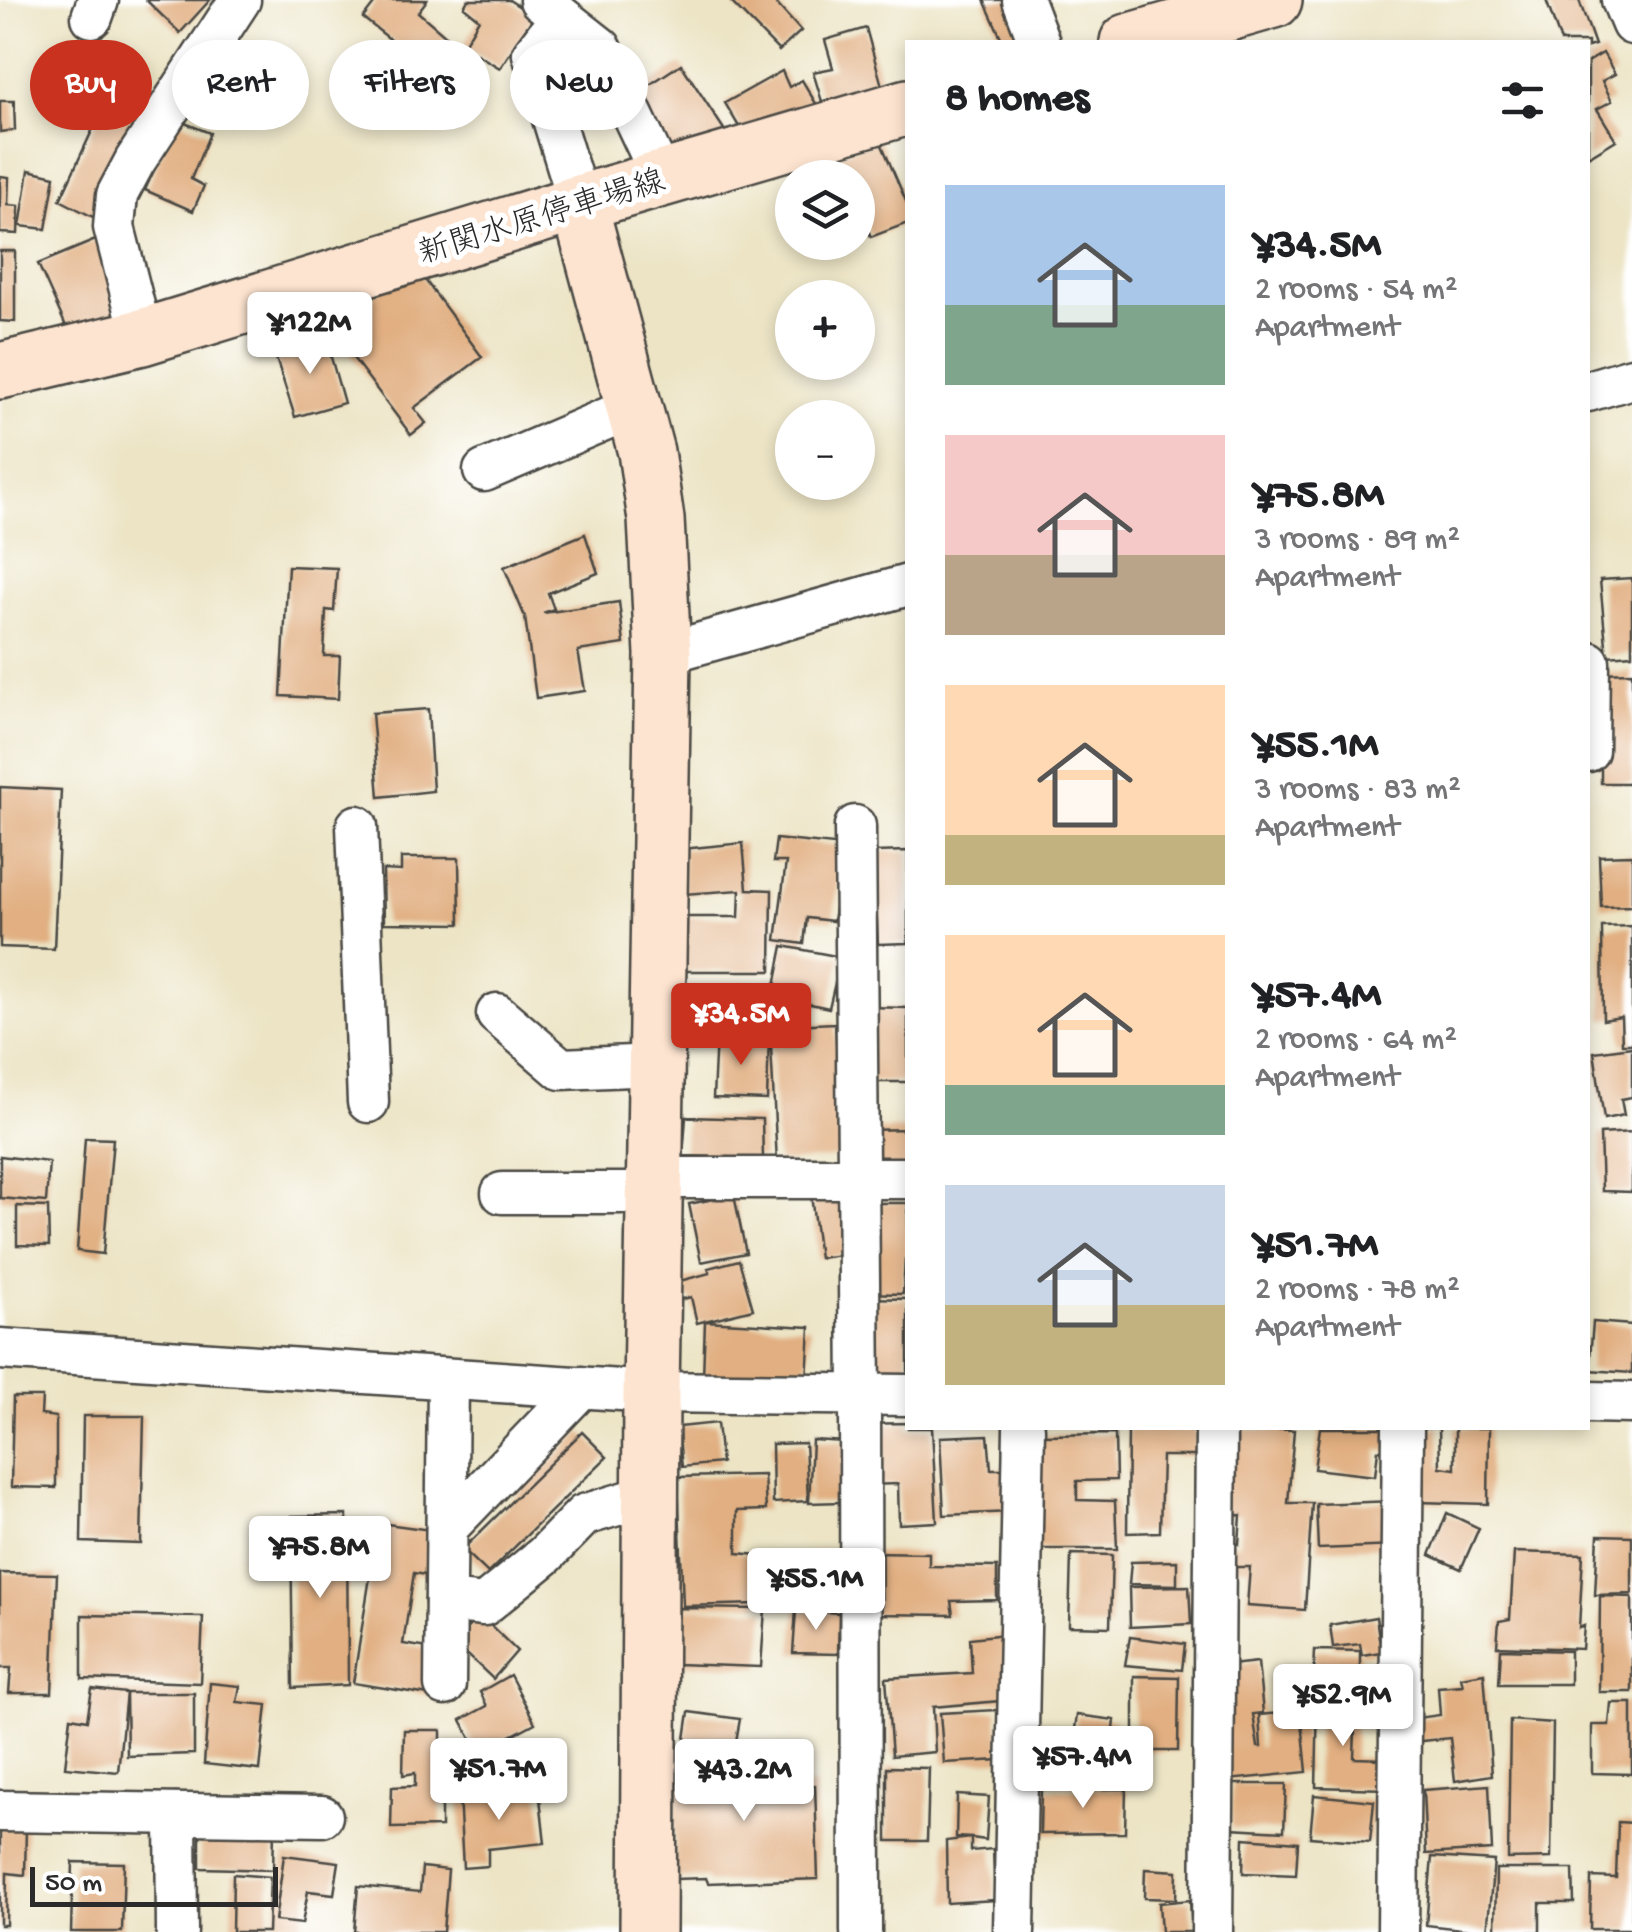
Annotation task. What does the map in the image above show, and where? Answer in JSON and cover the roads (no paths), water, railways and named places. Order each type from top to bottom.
[{"type":"street","points":[[142,336],[114,227],[116,194],[240,0]]},
{"type":"street","points":[[1023,0],[1038,40]]},
{"type":"street","points":[[1135,40],[1274,0]]},
{"type":"street","points":[[1622,0],[1632,24]]},
{"type":"street","points":[[648,1932],[651,1392],[663,654],[656,519],[646,452],[534,54],[551,9],[601,48],[662,178]]},
{"type":"street","name":"新関水原停車場線","points":[[0,371],[142,336],[905,108]]},
{"type":"street","points":[[1590,390],[1632,378]]},
{"type":"street","points":[[484,471],[634,406]]},
{"type":"street","points":[[663,654],[905,586]]},
{"type":"street","points":[[357,826],[368,1102]]},
{"type":"street","points":[[855,826],[861,1932]]},
{"type":"street","points":[[497,1014],[560,1069],[656,1065]]},
{"type":"street","points":[[502,1193],[905,1178]]},
{"type":"street","points":[[0,1349],[651,1392],[905,1395]]},
{"type":"street","points":[[445,1685],[448,1378]]},
{"type":"street","points":[[447,1528],[582,1388]]},
{"type":"street","points":[[1590,1402],[1632,1403]]},
{"type":"street","points":[[1014,1932],[1024,1430]]},
{"type":"street","points":[[1212,1932],[1216,1430]]},
{"type":"street","points":[[1398,1932],[1403,1430]]},
{"type":"street","points":[[446,1601],[484,1605],[545,1555],[584,1515],[650,1495]]},
{"type":"street","points":[[0,1811],[322,1816]]},
{"type":"street","points":[[176,1814],[177,1932]]}]
